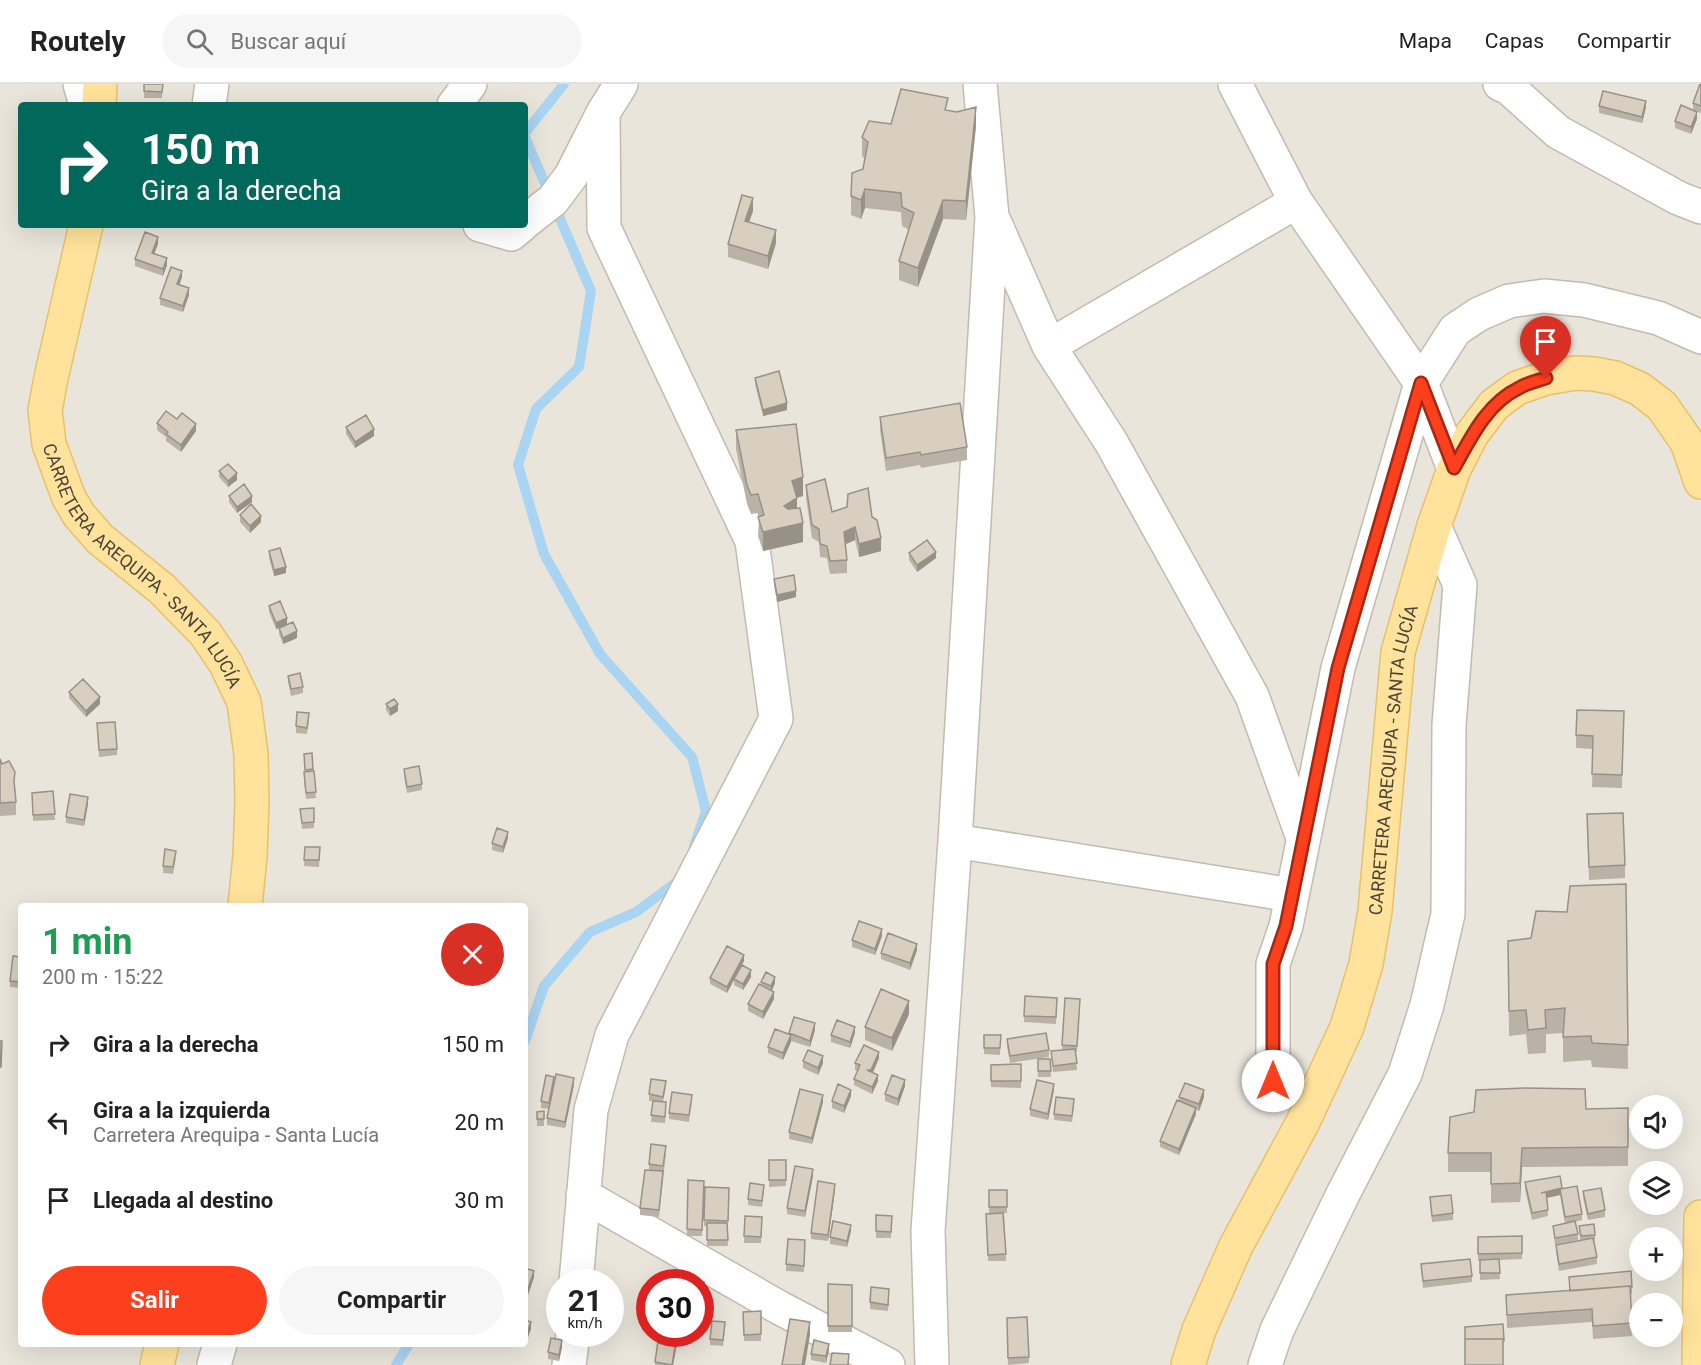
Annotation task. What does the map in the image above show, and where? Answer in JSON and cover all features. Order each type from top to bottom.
[{"type":"main road","points":[[99,102],[100,84]]},
{"type":"main road","name":"CARRETERA AREQUIPA - SANTA LUCÍA","points":[[85,228],[45,410],[49,444],[69,498],[80,515],[100,539],[162,589],[205,633],[226,664],[244,702],[251,754],[252,801],[245,903]]},
{"type":"main road","name":"CARRETERA AREQUIPA - SANTA LUCÍA","points":[[1188,1365],[1198,1330],[1236,1246],[1303,1122],[1347,1027],[1366,964],[1375,911],[1398,652],[1434,526],[1454,468],[1472,434],[1494,405],[1517,388],[1546,378],[1576,373],[1615,378],[1640,389],[1662,406],[1687,442],[1701,482]]},
{"type":"main road","points":[[1699,1365],[1701,1216]]},
{"type":"main road","points":[[157,1365],[161,1347]]},
{"type":"street","points":[[80,84],[85,102]]},
{"type":"street","points":[[209,102],[212,84]]},
{"type":"street","points":[[456,102],[470,84]]},
{"type":"street","points":[[528,220],[553,200],[571,176],[603,113],[621,84]]},
{"type":"street","points":[[932,1365],[928,1231],[955,841],[992,217],[980,84]]},
{"type":"street","points":[[1235,84],[1296,202],[1421,383],[1454,468]]},
{"type":"street","points":[[1500,84],[1509,88],[1558,132],[1678,198],[1701,207]]},
{"type":"street","points":[[577,1269],[591,1110],[612,1035],[776,719],[752,541],[603,228],[603,113]]},
{"type":"street","points":[[1049,346],[1296,202]]},
{"type":"street","points":[[992,217],[1049,346],[1111,442],[1252,696],[1304,839]]},
{"type":"street","points":[[490,228],[511,234],[518,228]]},
{"type":"street","points":[[1273,1081],[1273,964],[1286,926],[1338,668],[1421,383],[1455,330],[1479,314],[1509,301],[1544,296],[1584,300],[1658,318],[1701,337]]},
{"type":"street","points":[[1265,1365],[1282,1320],[1405,1074],[1427,1005],[1448,914],[1449,725],[1460,585],[1434,526]]},
{"type":"street","points":[[955,841],[1292,895]]},
{"type":"street","points":[[583,1195],[809,1324],[888,1365]]},
{"type":"street","points":[[214,1365],[219,1347]]},
{"type":"shaded area","points":[[0,84],[1701,84],[1701,1365],[0,1365]]},
{"type":"building","points":[[144,84],[163,84],[162,92],[144,91]]},
{"type":"building","points":[[1701,84],[1701,106],[1693,103]]},
{"type":"building","points":[[901,89],[948,98],[945,110],[957,112],[976,107],[966,201],[943,200],[918,268],[899,261],[914,213],[902,207],[901,193],[865,189],[861,200],[851,196],[852,173],[863,169],[868,142],[862,137],[869,121],[891,124]]},
{"type":"building","points":[[1603,91],[1646,101],[1642,117],[1599,106]]},
{"type":"building","points":[[1681,105],[1697,112],[1691,127],[1675,121]]},
{"type":"building","points":[[742,195],[753,198],[745,221],[776,230],[768,256],[728,244]]},
{"type":"building","points":[[145,232],[158,237],[152,253],[167,258],[163,269],[135,259]]},
{"type":"building","points":[[171,267],[182,271],[177,284],[189,288],[183,306],[160,298]]},
{"type":"building","points":[[779,371],[787,403],[763,410],[755,378]]},
{"type":"building","points":[[960,403],[967,447],[886,458],[880,417]]},
{"type":"building","points":[[166,411],[177,419],[182,413],[196,424],[181,445],[166,434],[168,432],[157,423]]},
{"type":"building","points":[[366,415],[374,429],[355,442],[346,427]]},
{"type":"building","points":[[796,424],[803,477],[792,481],[797,498],[784,506],[788,509],[800,508],[803,523],[763,532],[758,517],[764,515],[758,494],[751,495],[747,485],[736,430]]},
{"type":"building","points":[[228,464],[237,473],[228,481],[219,471]]},
{"type":"building","points":[[825,479],[832,512],[847,507],[848,494],[868,488],[872,517],[877,520],[881,538],[859,544],[855,527],[844,532],[847,560],[830,561],[827,546],[820,544],[819,529],[812,525],[806,485]]},
{"type":"building","points":[[244,484],[252,496],[237,507],[229,496]]},
{"type":"building","points":[[251,504],[261,516],[250,526],[240,515]]},
{"type":"building","points":[[927,540],[936,552],[917,565],[909,553]]},
{"type":"building","points":[[280,548],[286,567],[274,570],[269,551]]},
{"type":"building","points":[[794,575],[796,591],[777,595],[774,579]]},
{"type":"building","points":[[280,601],[287,618],[276,623],[269,606]]},
{"type":"building","points":[[293,622],[297,631],[283,638],[279,628]]},
{"type":"building","points":[[300,673],[303,687],[291,689],[288,676]]},
{"type":"building","points":[[83,679],[100,697],[86,711],[69,692]]},
{"type":"building","points":[[394,699],[398,704],[390,709],[386,704]]},
{"type":"building","points":[[1577,710],[1624,711],[1622,775],[1592,774],[1593,736],[1576,735]]},
{"type":"building","points":[[297,712],[309,713],[307,728],[296,726]]},
{"type":"building","points":[[115,722],[117,749],[99,750],[97,723]]},
{"type":"building","points":[[312,753],[313,769],[305,770],[304,754]]},
{"type":"building","points":[[0,759],[2,764],[9,761],[15,772],[16,802],[0,803]]},
{"type":"building","points":[[419,766],[422,784],[407,787],[404,769]]},
{"type":"building","points":[[314,771],[316,792],[306,793],[304,772]]},
{"type":"building","points":[[53,791],[55,814],[33,815],[32,793]]},
{"type":"building","points":[[70,794],[88,797],[84,820],[66,817]]},
{"type":"building","points":[[314,808],[314,822],[302,823],[300,809]]},
{"type":"building","points":[[1623,813],[1625,865],[1589,867],[1587,814]]},
{"type":"building","points":[[497,828],[508,832],[503,847],[492,843]]},
{"type":"building","points":[[305,847],[320,847],[319,860],[304,860]]},
{"type":"building","points":[[165,849],[176,851],[173,867],[163,866]]},
{"type":"building","points":[[1626,884],[1628,1045],[1592,1043],[1591,1036],[1563,1037],[1565,1008],[1545,1010],[1546,1028],[1528,1030],[1526,1010],[1509,1011],[1508,941],[1531,938],[1536,911],[1567,912],[1570,886]]},
{"type":"building","points":[[859,921],[882,929],[875,949],[852,940]]},
{"type":"building","points":[[888,933],[917,944],[910,963],[881,953]]},
{"type":"building","points":[[727,946],[744,955],[727,987],[710,978]]},
{"type":"building","points":[[13,956],[18,957],[18,982],[10,981]]},
{"type":"building","points":[[742,965],[751,970],[743,984],[734,979]]},
{"type":"building","points":[[766,972],[775,977],[771,986],[761,982]]},
{"type":"building","points":[[759,984],[774,992],[763,1012],[748,1004]]},
{"type":"building","points":[[881,989],[909,1001],[892,1038],[865,1027]]},
{"type":"building","points":[[1025,996],[1057,998],[1056,1017],[1024,1016]]},
{"type":"building","points":[[1065,998],[1080,999],[1077,1046],[1062,1045]]},
{"type":"building","points":[[794,1017],[815,1023],[810,1041],[789,1033]]},
{"type":"building","points":[[837,1020],[855,1027],[850,1042],[831,1035]]},
{"type":"building","points":[[775,1029],[791,1035],[783,1053],[768,1047]]},
{"type":"building","points":[[1046,1033],[1049,1050],[1010,1056],[1007,1039]]},
{"type":"building","points":[[984,1035],[1001,1035],[1000,1048],[984,1048]]},
{"type":"building","points":[[0,1041],[2,1041],[1,1067],[0,1067]]},
{"type":"building","points":[[864,1045],[879,1052],[871,1070],[867,1070],[878,1075],[872,1087],[854,1079],[860,1065],[855,1063]]},
{"type":"building","points":[[1075,1049],[1077,1063],[1053,1066],[1051,1051]]},
{"type":"building","points":[[808,1050],[823,1056],[818,1068],[803,1061]]},
{"type":"building","points":[[1038,1059],[1050,1059],[1051,1071],[1038,1071]]},
{"type":"building","points":[[1021,1064],[1021,1081],[991,1081],[991,1065]]},
{"type":"building","points":[[556,1074],[574,1078],[565,1122],[547,1118]]},
{"type":"building","points":[[546,1075],[554,1077],[549,1103],[541,1101]]},
{"type":"building","points":[[892,1075],[905,1080],[898,1099],[885,1094]]},
{"type":"building","points":[[651,1079],[666,1081],[663,1097],[649,1094]]},
{"type":"building","points":[[1037,1080],[1054,1084],[1048,1114],[1030,1109]]},
{"type":"building","points":[[1185,1083],[1204,1090],[1199,1104],[1179,1097]]},
{"type":"building","points":[[838,1084],[851,1090],[844,1106],[832,1101]]},
{"type":"building","points":[[800,1089],[823,1095],[812,1138],[789,1132]]},
{"type":"building","points":[[1585,1089],[1586,1109],[1628,1108],[1628,1147],[1522,1148],[1520,1183],[1491,1184],[1491,1153],[1448,1153],[1450,1117],[1474,1112],[1476,1090]]},
{"type":"building","points":[[672,1092],[692,1095],[689,1115],[669,1113]]},
{"type":"building","points":[[1056,1097],[1074,1099],[1072,1116],[1054,1114]]},
{"type":"building","points":[[1177,1100],[1196,1108],[1179,1149],[1160,1141]]},
{"type":"building","points":[[653,1101],[666,1102],[665,1117],[651,1115]]},
{"type":"building","points":[[544,1111],[544,1119],[537,1119],[537,1112]]},
{"type":"building","points":[[651,1144],[666,1146],[663,1166],[649,1164]]},
{"type":"building","points":[[769,1160],[786,1160],[786,1180],[769,1180]]},
{"type":"building","points":[[795,1166],[813,1169],[805,1211],[787,1208]]},
{"type":"building","points":[[645,1170],[663,1171],[659,1210],[640,1208]]},
{"type":"building","points":[[1560,1176],[1562,1188],[1541,1193],[1546,1192],[1548,1210],[1532,1213],[1525,1182]]},
{"type":"building","points":[[688,1180],[704,1181],[702,1230],[687,1229]]},
{"type":"building","points":[[818,1181],[835,1184],[828,1235],[811,1233]]},
{"type":"building","points":[[750,1183],[764,1185],[762,1201],[748,1199]]},
{"type":"building","points":[[1577,1186],[1582,1214],[1565,1217],[1560,1189]]},
{"type":"building","points":[[705,1187],[729,1188],[728,1221],[704,1220]]},
{"type":"building","points":[[1601,1188],[1605,1210],[1588,1214],[1583,1191]]},
{"type":"building","points":[[989,1190],[1007,1190],[1007,1207],[989,1207]]},
{"type":"building","points":[[1451,1195],[1453,1213],[1432,1216],[1430,1197]]},
{"type":"building","points":[[1003,1213],[1006,1254],[988,1255],[986,1214]]},
{"type":"building","points":[[876,1215],[892,1216],[891,1232],[876,1231]]},
{"type":"building","points":[[745,1216],[762,1217],[761,1237],[744,1236]]},
{"type":"building","points":[[833,1221],[851,1225],[847,1241],[830,1237]]},
{"type":"building","points":[[1575,1221],[1578,1234],[1555,1238],[1553,1226]]},
{"type":"building","points":[[707,1223],[727,1223],[728,1240],[707,1240]]},
{"type":"building","points":[[1594,1224],[1595,1235],[1581,1236],[1579,1226]]},
{"type":"building","points":[[1522,1236],[1522,1253],[1478,1254],[1478,1237]]},
{"type":"building","points":[[1593,1238],[1597,1257],[1559,1264],[1556,1245]]},
{"type":"building","points":[[788,1239],[805,1240],[804,1266],[786,1264]]},
{"type":"building","points":[[1470,1259],[1472,1276],[1423,1281],[1421,1264]]},
{"type":"building","points":[[1499,1259],[1500,1273],[1480,1273],[1480,1260]]},
{"type":"building","points":[[528,1269],[534,1271],[528,1289]]},
{"type":"building","points":[[1629,1271],[1629,1281],[1632,1281],[1632,1287],[1570,1291],[1569,1277]]},
{"type":"building","points":[[828,1284],[852,1285],[852,1326],[828,1326]]},
{"type":"building","points":[[1630,1286],[1629,1323],[1593,1326],[1592,1309],[1507,1315],[1506,1295]]},
{"type":"building","points":[[871,1287],[889,1289],[888,1305],[870,1302]]},
{"type":"building","points":[[761,1311],[761,1334],[744,1335],[743,1312]]},
{"type":"building","points":[[1027,1317],[1029,1357],[1008,1358],[1007,1318]]},
{"type":"building","points":[[790,1319],[810,1322],[802,1365],[782,1365]]},
{"type":"building","points":[[714,1321],[725,1322],[723,1340],[714,1339]]},
{"type":"building","points":[[1503,1324],[1504,1340],[1465,1339],[1465,1327]]},
{"type":"building","points":[[1465,1339],[1503,1339],[1503,1365],[1465,1365]]},
{"type":"building","points":[[814,1340],[829,1344],[826,1356],[811,1354]]},
{"type":"building","points":[[549,1347],[561,1347],[559,1355],[548,1352]]},
{"type":"building","points":[[657,1347],[675,1347],[672,1365],[655,1362]]},
{"type":"building","points":[[832,1353],[849,1354],[848,1365],[830,1365]]},
{"type":"waterway","points":[[528,129],[564,84]]},
{"type":"waterway","points":[[528,144],[591,291],[579,367],[536,409],[518,465],[544,554],[600,654],[692,757],[706,811],[694,846]]},
{"type":"waterway","points":[[528,1032],[544,986],[590,932],[636,912],[682,878]]},
{"type":"waterway","points":[[396,1365],[407,1347]]},
{"type":"route","points":[[1273,1081],[1273,964],[1286,926],[1338,668],[1421,383],[1454,468],[1472,434],[1494,405],[1517,388],[1546,378]]}]
